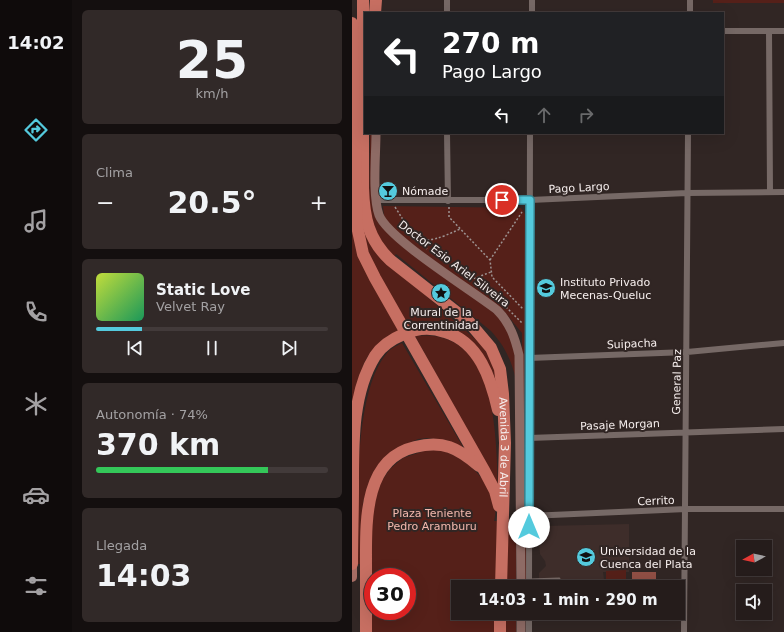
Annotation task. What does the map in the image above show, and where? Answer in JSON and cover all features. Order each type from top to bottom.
[{"type":"highway","name":"Avenida 3 de Abril","points":[[363,0],[365,216],[373,241],[390,260],[469,322],[491,348],[500,369],[501,380],[505,443],[502,519]]},
{"type":"highway","points":[[376,12],[377,0]]},
{"type":"highway","name":"Avenida 3 de Abril","points":[[352,23],[355,211],[360,245],[375,278],[495,491],[502,519]]},
{"type":"highway","points":[[364,149],[366,134]]},
{"type":"highway","points":[[352,564],[353,447],[357,406],[372,362],[382,348],[396,337],[410,331],[432,329],[447,332],[463,341],[477,354],[491,383],[505,443]]},
{"type":"highway","points":[[366,632],[367,515],[370,495],[384,468],[394,456],[404,451],[422,445],[437,444],[461,452],[485,472]]},
{"type":"highway","points":[[501,580],[502,519]]},
{"type":"highway","points":[[500,620],[500,632]]},
{"type":"main road","points":[[376,134],[376,200]]},
{"type":"main road","name":"Doctor Esio Ariel Silveira","points":[[376,200],[379,214],[389,231],[497,310],[509,324],[519,355],[521,580]]},
{"type":"main road","points":[[352,564],[352,577]]},
{"type":"main road","points":[[521,620],[521,632]]},
{"type":"street","points":[[446,12],[447,0]]},
{"type":"street","points":[[532,0],[532,12]]},
{"type":"street","points":[[690,0],[690,12]]},
{"type":"street","points":[[724,31],[784,31]]},
{"type":"street","points":[[769,31],[770,192]]},
{"type":"street","points":[[447,134],[448,201]]},
{"type":"street","points":[[529,580],[530,134]]},
{"type":"street","name":"General Paz","points":[[684,632],[688,134]]},
{"type":"street","name":"Pago Largo","points":[[376,200],[530,200],[687,193],[784,192]]},
{"type":"street","name":"Suipacha","points":[[529,358],[687,352],[784,343]]},
{"type":"street","name":"Pasaje Morgan","points":[[529,438],[784,429]]},
{"type":"street","name":"Cerrito","points":[[529,516],[686,509],[784,509]]},
{"type":"street","points":[[529,620],[529,632]]},
{"type":"lane","points":[[529,580],[559,579]]},
{"type":"path","points":[[390,200],[408,228],[423,240],[429,241],[442,238],[461,229]]},
{"type":"path","points":[[490,260],[530,200]]},
{"type":"path","points":[[448,201],[449,217],[490,260],[491,272],[496,281],[524,310],[529,311]]},
{"type":"path","points":[[469,280],[491,272]]},
{"type":"shaded area","name":"Universidad de la Cuenca del Plata","points":[[629,524],[629,572],[603,572],[604,580],[539,580],[539,573],[546,566],[545,561],[540,554],[538,532],[544,526]]},
{"type":"shaded area","points":[[632,572],[656,572],[656,580],[632,580]]},
{"type":"green space","points":[[713,0],[784,0],[784,3],[713,3]]},
{"type":"green space","points":[[370,134],[374,134],[378,220],[500,318],[514,341],[516,379],[507,354],[491,331],[396,254],[394,257],[377,237],[369,206]]},
{"type":"green space","points":[[352,183],[353,216],[402,329],[374,349],[363,365],[357,386],[352,427]]},
{"type":"green space","points":[[383,206],[521,208],[525,214],[526,580],[523,580],[522,333],[503,310],[395,233],[384,216]]},
{"type":"green space","points":[[364,225],[391,265],[482,345],[494,366],[499,387],[469,340],[407,327],[363,247]]},
{"type":"green space","points":[[415,336],[442,338],[462,348],[476,365],[486,386],[492,411],[496,437],[498,485]]},
{"type":"green space","points":[[402,343],[463,447],[446,440],[427,438],[418,439],[400,447],[367,491],[363,502],[360,564],[358,564],[358,485],[362,424],[368,396],[376,372],[387,353],[392,348]]},
{"type":"green space","name":"Plaza Teniente Pedro Aramburu","points":[[437,450],[459,458],[479,475],[487,486],[493,498],[495,509],[494,521],[516,521],[516,580],[451,580],[451,620],[516,620],[516,632],[370,632],[370,620],[416,620],[416,568],[370,568],[370,515],[381,482],[390,469],[403,458],[424,451]]},
{"type":"green space","points":[[626,570],[626,580],[606,580],[606,571]]},
{"type":"place","name":"Nómade","points":[[388,191]]},
{"type":"place","name":"Instituto Privado Mecenas-Queluc","points":[[546,288]]},
{"type":"place","name":"Mural de la Correntinidad","points":[[441,293]]},
{"type":"place","name":"Universidad de la Cuenca del Plata","points":[[586,557]]},
{"type":"route","points":[[502,200],[530,200],[529,527]]}]
